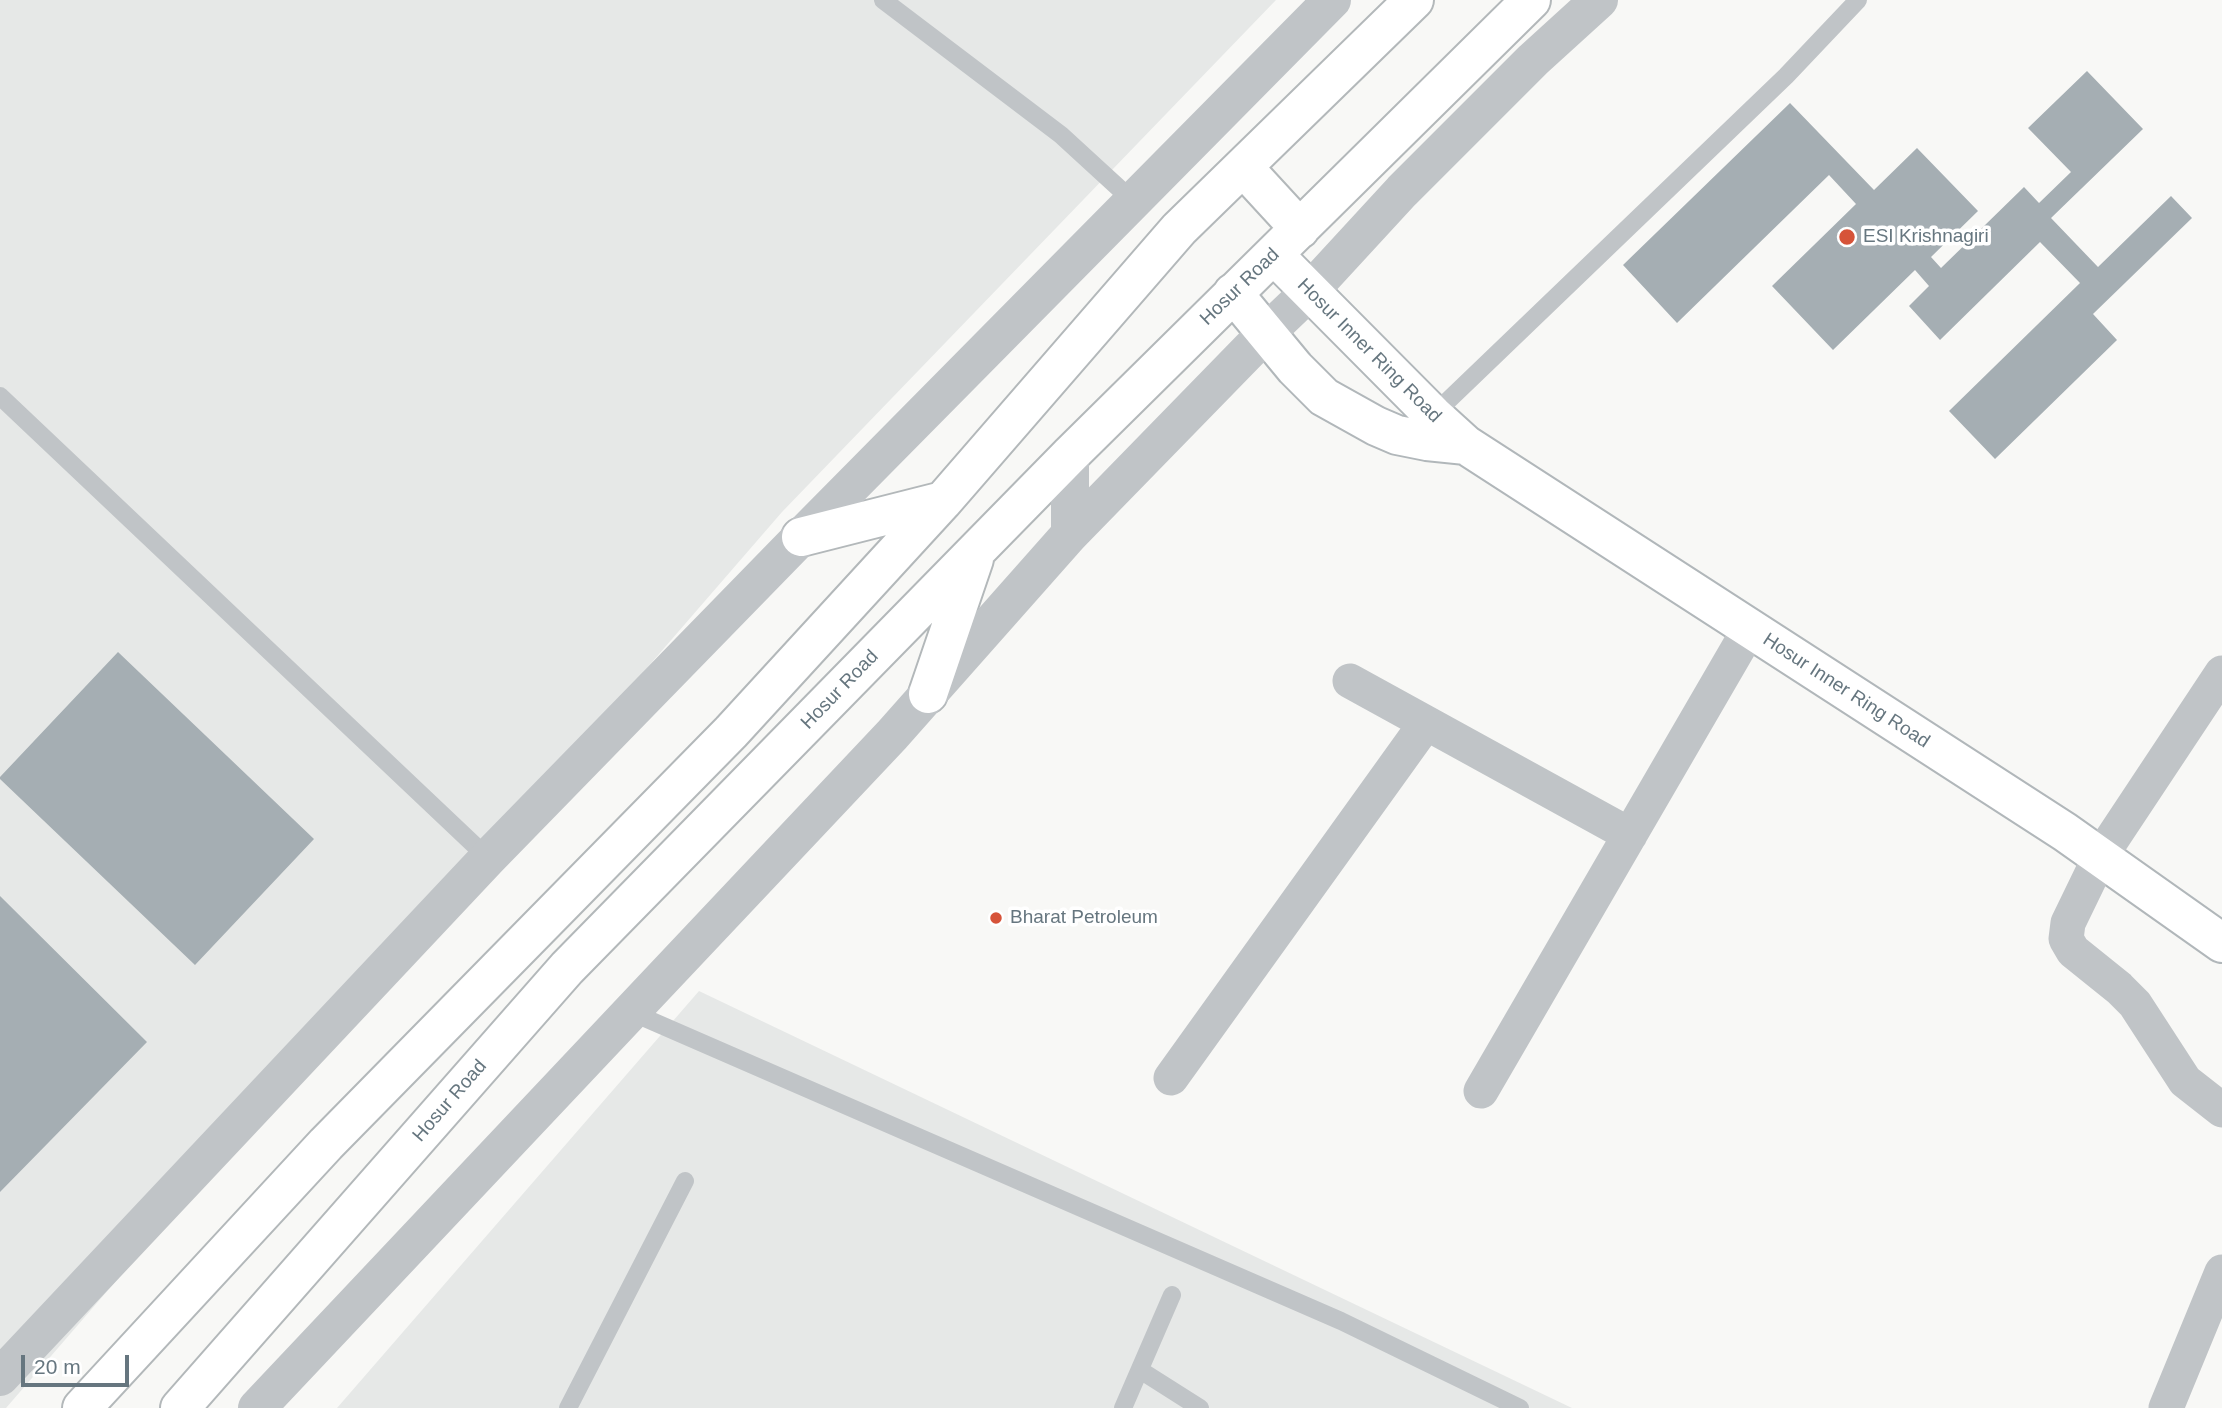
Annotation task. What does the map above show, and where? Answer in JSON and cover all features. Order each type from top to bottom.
[{"type":"main road","points":[[82,1408],[326,1144],[731,732],[943,501],[1179,229],[1414,0]]},
{"type":"main road","name":"Hosur Road","points":[[180,1408],[567,968],[1070,455],[1531,0]]},
{"type":"main road","name":"Hosur Inner Ring Road","points":[[1243,167],[1287,242],[1309,292],[1466,446],[2054,824],[2222,943]]},
{"type":"main road","name":"Hosur Inner Ring Road","points":[[1233,293],[1294,368],[1324,397],[1397,435],[1427,442],[1466,446]]},
{"type":"main road","points":[[801,537],[943,501]]},
{"type":"main road","points":[[928,694],[977,550]]},
{"type":"street","points":[[0,1377],[488,858],[1332,0]]},
{"type":"street","points":[[257,1408],[928,694],[1070,534],[1309,292],[1420,172],[1533,60],[1599,0]]},
{"type":"street","points":[[1070,455],[1070,534]]},
{"type":"street","points":[[1480,1091],[1750,628]]},
{"type":"street","points":[[2222,673],[2100,857],[2068,923],[2066,939],[2073,951],[2135,1004],[2185,1081],[2222,1110]]},
{"type":"street","points":[[1350,681],[1630,835]]},
{"type":"street","points":[[1171,1078],[1426,723]]},
{"type":"street","points":[[2166,1408],[2222,1272]]},
{"type":"lane","points":[[883,0],[1061,135],[1133,201]]},
{"type":"lane","points":[[1433,415],[1786,76],[1858,0]]},
{"type":"lane","points":[[0,396],[488,858]]},
{"type":"lane","points":[[631,1012],[1341,1321],[1520,1408]]},
{"type":"lane","points":[[568,1408],[685,1181]]},
{"type":"lane","points":[[1122,1408],[1172,1295]]},
{"type":"lane","points":[[1140,1370],[1200,1408]]},
{"type":"shaded area","points":[[0,0],[1276,0],[782,512],[6,1408],[0,1408]]},
{"type":"shaded area","points":[[699,991],[1572,1408],[337,1408]]},
{"type":"building","points":[[2087,71],[2143,129],[2051,218],[2098,267],[2171,196],[2192,218],[2093,314],[2117,340],[1995,459],[1949,411],[2080,283],[2040,242],[1940,340],[1909,306],[1929,286],[1915,270],[1833,350],[1772,286],[1856,204],[1829,175],[1677,323],[1623,265],[1790,103],[1874,190],[1917,148],[1978,211],[1931,257],[1941,268],[2024,187],[2039,203],[2071,172],[2028,128]]},
{"type":"building","points":[[118,652],[314,839],[195,965],[0,779]]},
{"type":"building","points":[[0,896],[147,1042],[0,1192]]},
{"type":"place","name":"ESI Krishnagiri","points":[[1847,237]]},
{"type":"place","name":"Bharat Petroleum","points":[[996,918]]}]
